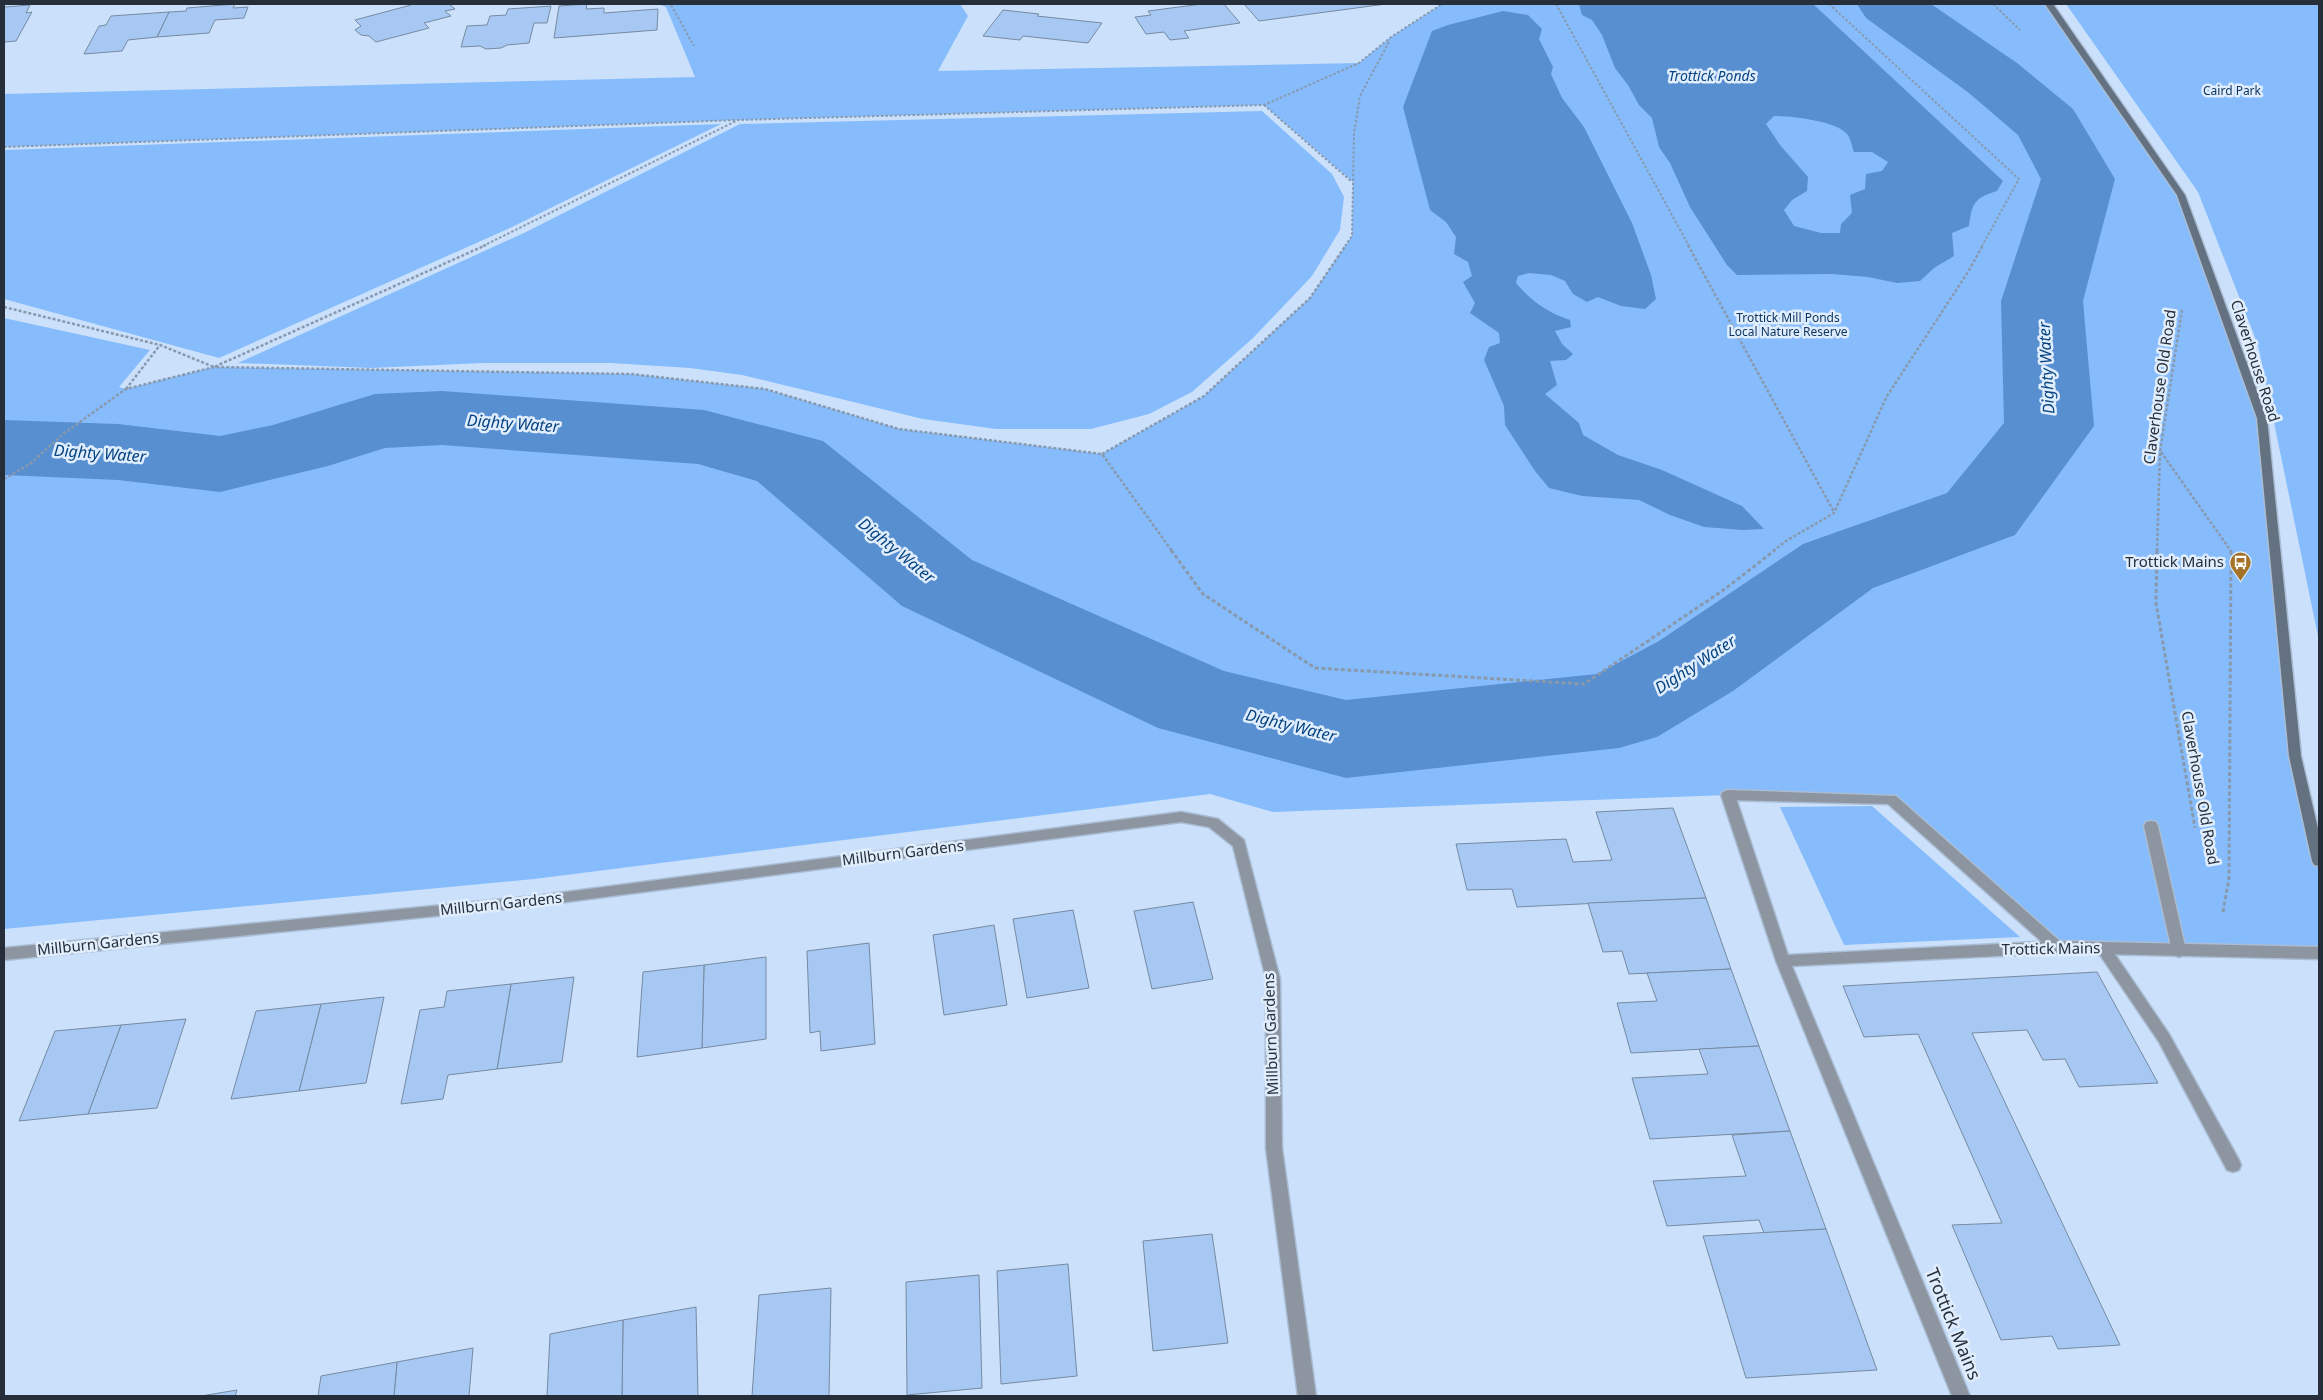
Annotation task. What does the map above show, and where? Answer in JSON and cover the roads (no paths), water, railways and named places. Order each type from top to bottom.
[{"type":"street","name":"Claverhouse Road","points":[[2049,4],[2181,194],[2262,418],[2295,756],[2319,861]]},
{"type":"street","name":"Trottick Mains","points":[[1961,1396],[1783,961],[1728,795],[1891,799],[2057,947]]},
{"type":"street","name":"Millburn Gardens","points":[[4,954],[534,901],[1181,817],[1213,823],[1239,844],[1273,979],[1274,1148],[1307,1396]]},
{"type":"street","points":[[2151,826],[2179,951]]},
{"type":"street","name":"Trottick Mains","points":[[1783,961],[2057,947],[2319,953]]},
{"type":"street","points":[[2103,948],[2164,1038],[2233,1165]]},
{"type":"water","name":"Trottick Ponds","points":[[1579,4],[1813,4],[2003,181],[1997,191],[1984,196],[1976,202],[1973,206],[1969,226],[1952,233],[1954,256],[1934,268],[1920,281],[1897,283],[1868,277],[1832,274],[1737,275],[1727,265],[1690,207],[1670,163],[1659,147],[1652,118],[1639,105],[1628,85],[1615,68],[1602,35],[1592,20],[1582,15]],"holes":[[[1774,116],[1813,120],[1841,129],[1847,134],[1854,152],[1872,152],[1888,162],[1882,171],[1866,174],[1865,189],[1850,195],[1852,213],[1841,224],[1840,233],[1821,233],[1794,226],[1784,210],[1792,200],[1807,191],[1808,177],[1780,145],[1766,124]]]},
{"type":"water","points":[[1503,11],[1528,15],[1542,29],[1539,39],[1553,67],[1551,74],[1562,98],[1584,127],[1632,223],[1651,275],[1656,299],[1645,309],[1621,306],[1598,297],[1587,302],[1573,294],[1565,281],[1551,275],[1529,273],[1518,276],[1516,283],[1534,301],[1554,314],[1570,320],[1571,327],[1555,331],[1562,344],[1573,354],[1566,360],[1550,361],[1557,385],[1545,394],[1579,423],[1583,435],[1618,455],[1662,470],[1742,506],[1764,529],[1742,530],[1704,527],[1670,515],[1639,500],[1582,496],[1549,488],[1535,471],[1505,425],[1504,406],[1484,360],[1489,347],[1500,343],[1499,333],[1470,313],[1475,303],[1463,282],[1472,276],[1468,262],[1454,254],[1456,237],[1446,222],[1430,210],[1403,107],[1432,31]]},
{"type":"waterway","name":"Dighty Water","points":[[4,448],[118,452],[220,464],[296,447],[375,421],[442,418],[704,437],[790,461],[849,508],[937,583],[1196,702],[1346,739],[1619,710],[1696,666],[1838,566],[1981,514],[2049,426],[2042,301],[2078,179],[2048,124],[1993,78],[1889,4]]},
{"type":"place","name":"Trottick Mains","points":[[2240,581]]},
{"type":"park label","name":"Caird Park","points":[[2232,91]]},
{"type":"park label","name":"Trottick Mill Ponds Local Nature Reserve","points":[[1788,325]]}]
